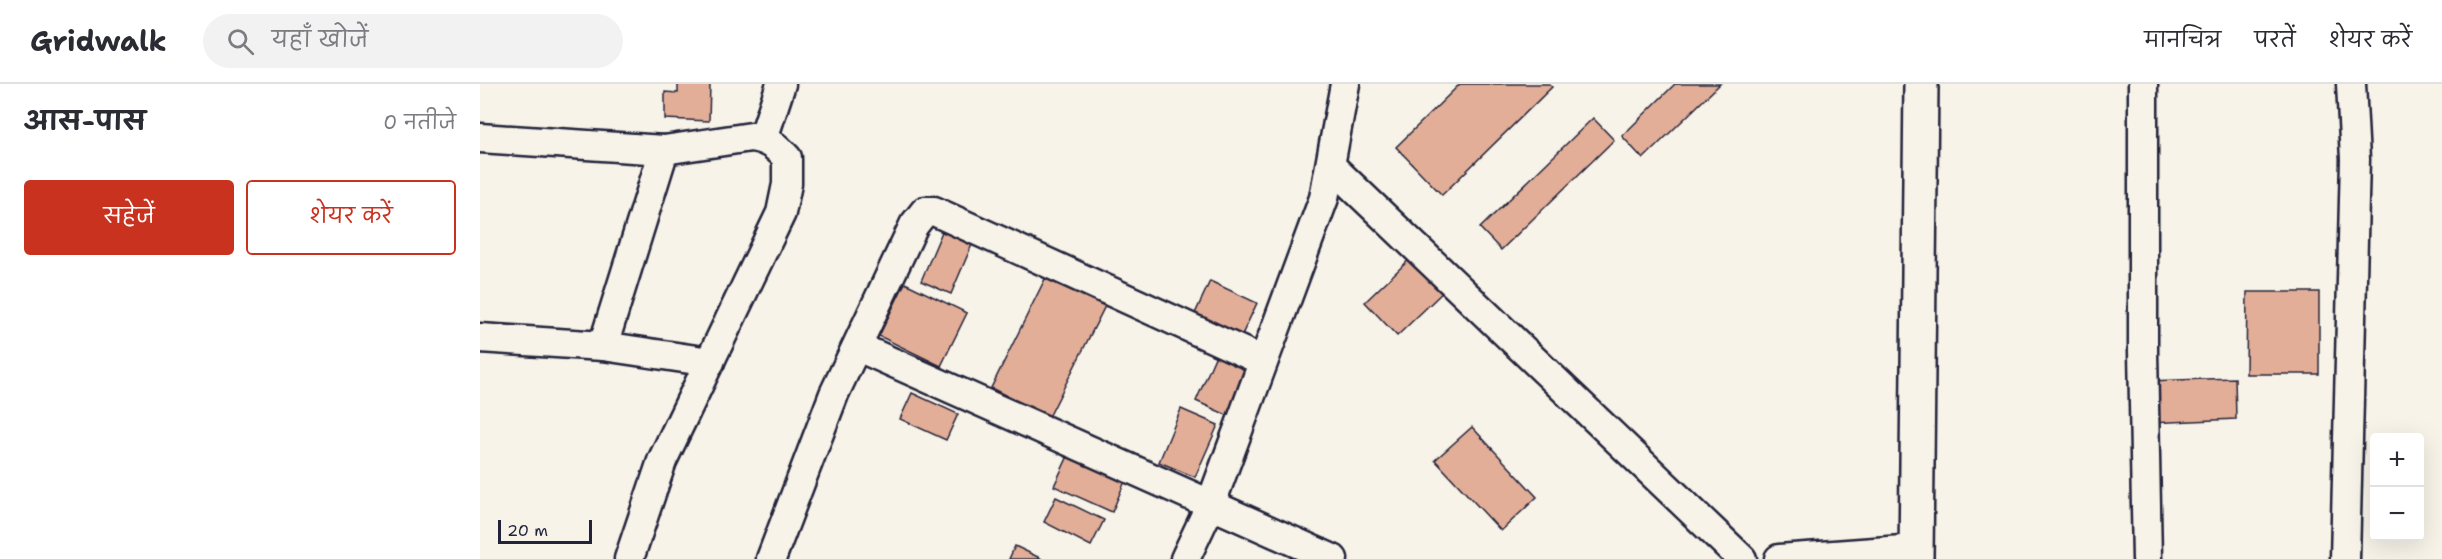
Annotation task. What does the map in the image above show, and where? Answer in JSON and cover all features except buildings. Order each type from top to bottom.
[{"type":"street","points":[[763,138],[782,84]]},
{"type":"street","points":[[1185,559],[1210,506],[1324,198],[1332,167],[1345,84]]},
{"type":"street","points":[[1779,559],[1916,554],[1921,84]]},
{"type":"street","points":[[2143,84],[2143,351],[2147,559]]},
{"type":"street","points":[[2345,559],[2355,159],[2351,84]]},
{"type":"street","points":[[480,138],[664,150],[751,137],[763,138],[777,146],[787,158],[787,184],[781,213],[662,461],[629,559]]},
{"type":"street","points":[[603,346],[664,150]]},
{"type":"street","points":[[1332,167],[1742,559]]},
{"type":"street","points":[[771,559],[834,394],[914,225],[926,211],[934,211],[1263,361]]},
{"type":"street","points":[[480,338],[603,346],[710,362]]},
{"type":"street","points":[[858,347],[1332,559]]}]
